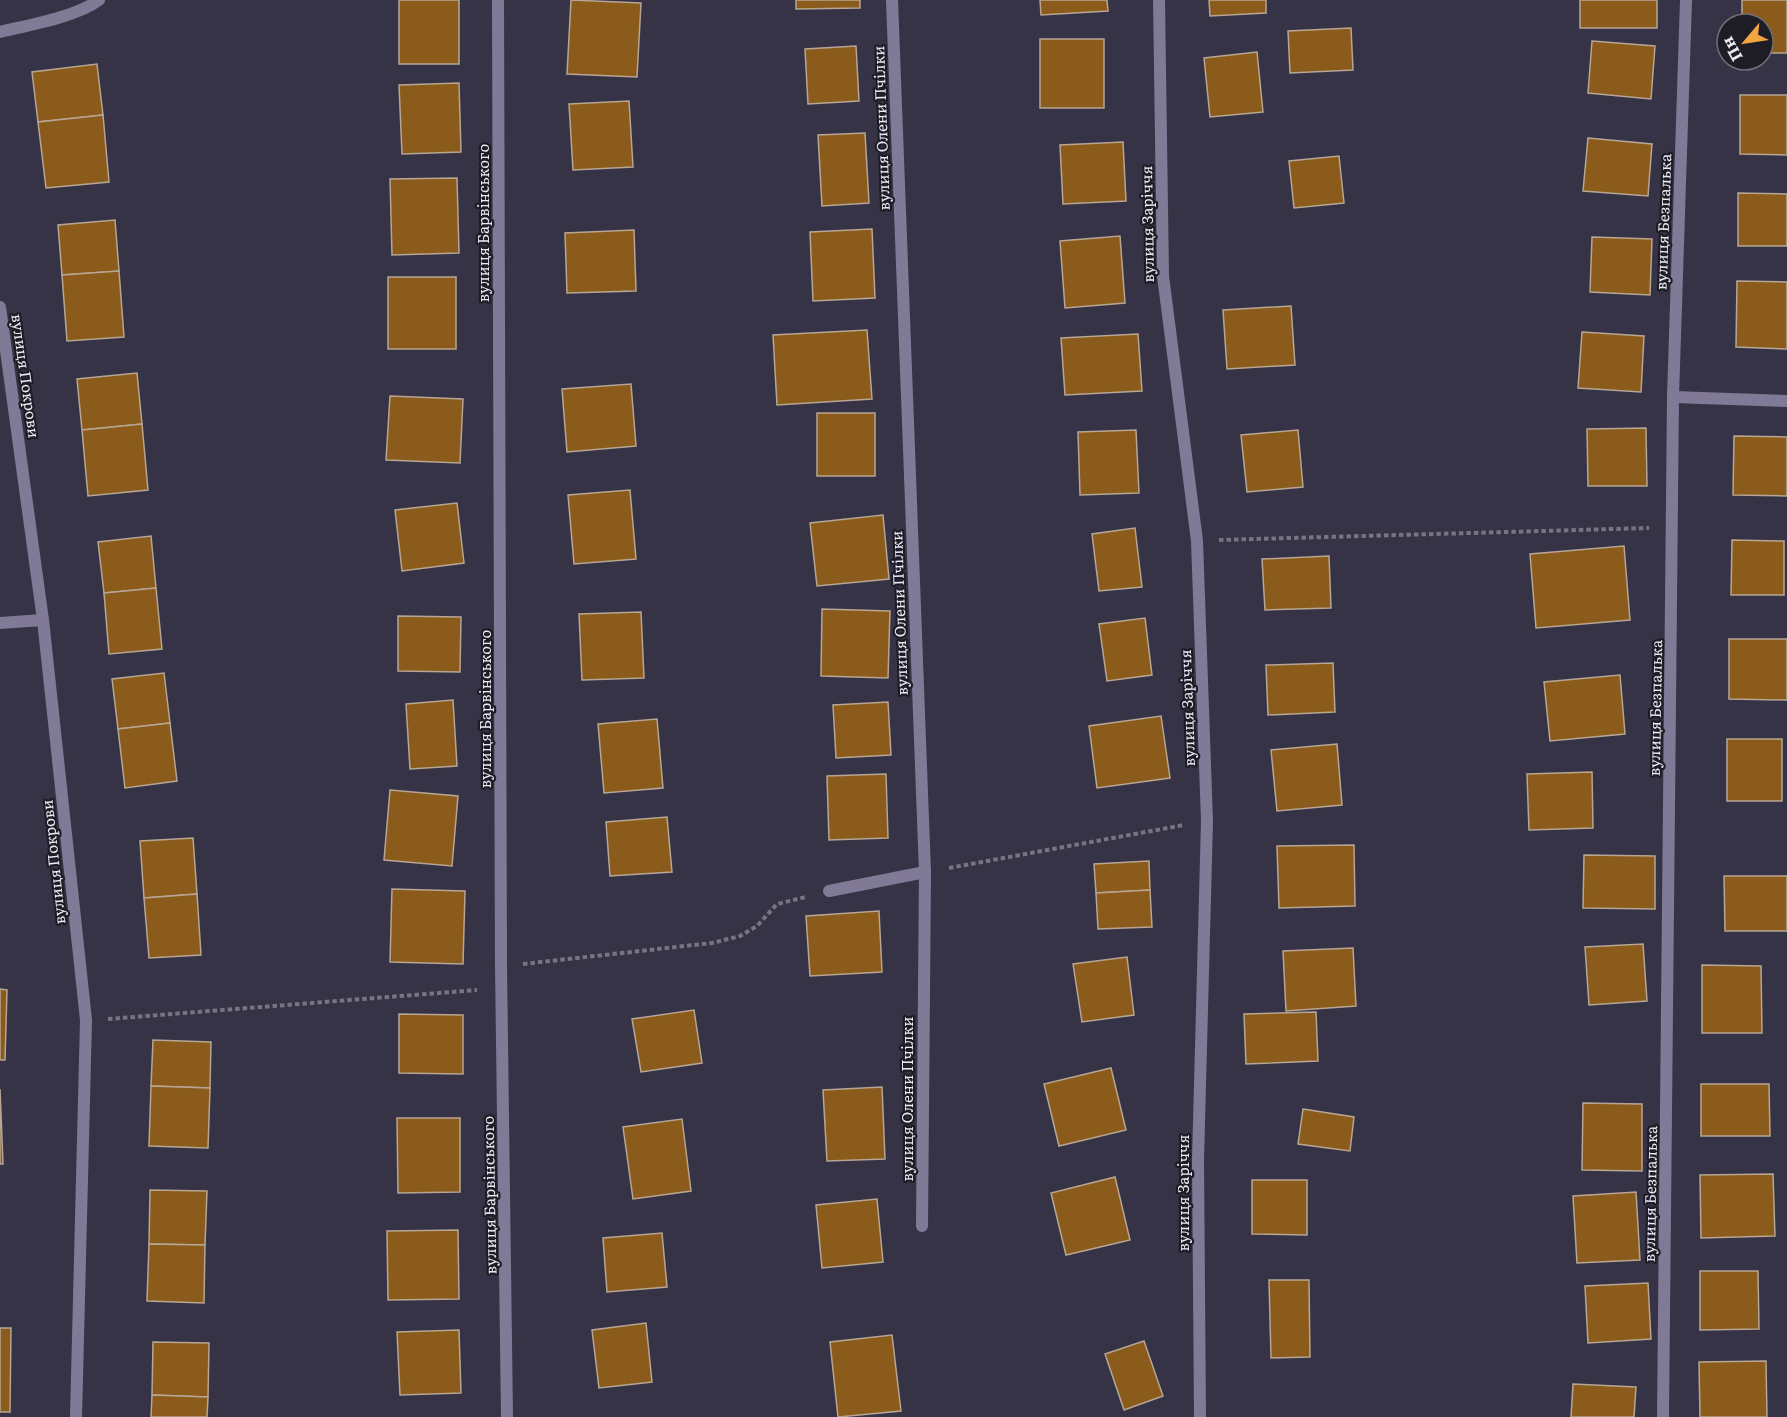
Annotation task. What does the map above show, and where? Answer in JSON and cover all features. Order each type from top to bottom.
[{"type":"street","points":[[0,33],[53,20],[99,0]]},
{"type":"street","name":"вулиця Барвінського","points":[[498,0],[501,966],[507,1417]]},
{"type":"street","name":"вулиця Олени Пчілки","points":[[892,0],[925,872],[922,1226]]},
{"type":"street","name":"вулиця Заріччя","points":[[1160,0],[1163,276],[1197,541],[1207,821],[1198,1160],[1200,1417]]},
{"type":"street","name":"вулиця Безпалька","points":[[1663,1417],[1673,397],[1686,0]]},
{"type":"street","name":"вулиця Покрови","points":[[0,307],[42,620],[86,1020],[76,1417]]},
{"type":"street","points":[[1673,397],[1787,401]]},
{"type":"street","points":[[0,623],[42,620]]},
{"type":"street","points":[[829,891],[925,872]]},
{"type":"path","points":[[1197,541],[1673,528]]},
{"type":"path","points":[[925,872],[1207,821]]},
{"type":"path","points":[[501,966],[712,943],[740,936],[757,926],[777,904],[829,891]]},
{"type":"path","points":[[86,1020],[502,988]]},
{"type":"building","points":[[399,0],[459,0],[459,64],[399,64]]},
{"type":"building","points":[[571,0],[641,3],[637,77],[567,74]]},
{"type":"building","points":[[796,0],[860,0],[860,8],[796,9]]},
{"type":"building","points":[[1040,0],[1107,0],[1108,11],[1041,15]]},
{"type":"building","points":[[1209,0],[1266,0],[1266,13],[1210,16]]},
{"type":"building","points":[[1580,0],[1657,0],[1657,28],[1580,28]]},
{"type":"building","points":[[1742,0],[1787,0],[1787,53],[1775,53],[1775,12],[1742,12]]},
{"type":"building","points":[[1351,28],[1353,70],[1290,73],[1288,31]]},
{"type":"building","points":[[1040,39],[1104,39],[1104,108],[1040,108]]},
{"type":"building","points":[[1592,41],[1655,46],[1651,99],[1588,93]]},
{"type":"building","points":[[856,46],[859,101],[808,104],[805,49]]},
{"type":"building","points":[[1257,52],[1263,112],[1210,117],[1204,58]]},
{"type":"building","points":[[97,64],[103,115],[38,122],[32,72]]},
{"type":"building","points":[[459,83],[461,152],[402,154],[399,85]]},
{"type":"building","points":[[1740,95],[1787,95],[1787,155],[1740,154]]},
{"type":"building","points":[[629,101],[633,167],[573,170],[569,104]]},
{"type":"building","points":[[103,115],[109,182],[46,188],[38,122]]},
{"type":"building","points":[[865,133],[869,203],[822,206],[818,135]]},
{"type":"building","points":[[1588,138],[1652,144],[1648,196],[1583,191]]},
{"type":"building","points":[[1123,142],[1126,201],[1063,204],[1060,145]]},
{"type":"building","points":[[1339,156],[1344,203],[1294,208],[1289,161]]},
{"type":"building","points":[[457,178],[459,253],[392,255],[390,179]]},
{"type":"building","points":[[1738,193],[1787,194],[1787,246],[1738,246]]},
{"type":"building","points":[[115,220],[119,271],[62,275],[58,225]]},
{"type":"building","points":[[872,229],[875,298],[813,301],[810,232]]},
{"type":"building","points":[[634,230],[636,291],[567,293],[565,233]]},
{"type":"building","points":[[1120,236],[1125,303],[1065,308],[1060,241]]},
{"type":"building","points":[[1592,237],[1652,239],[1650,295],[1590,292]]},
{"type":"building","points":[[119,271],[124,337],[67,341],[62,275]]},
{"type":"building","points":[[388,277],[456,277],[456,349],[388,349]]},
{"type":"building","points":[[1737,281],[1787,282],[1787,349],[1736,347]]},
{"type":"building","points":[[1291,306],[1295,365],[1227,369],[1223,310]]},
{"type":"building","points":[[867,330],[872,399],[777,405],[773,335]]},
{"type":"building","points":[[1582,332],[1644,336],[1641,392],[1578,388]]},
{"type":"building","points":[[1138,334],[1142,391],[1065,395],[1061,338]]},
{"type":"building","points":[[137,373],[142,424],[82,430],[77,379]]},
{"type":"building","points":[[631,384],[636,446],[567,452],[562,389]]},
{"type":"building","points":[[390,396],[463,399],[460,463],[386,460]]},
{"type":"building","points":[[817,413],[875,413],[875,476],[817,476]]},
{"type":"building","points":[[142,424],[148,490],[88,496],[82,430]]},
{"type":"building","points":[[1646,428],[1647,486],[1588,486],[1587,429]]},
{"type":"building","points":[[1136,430],[1139,493],[1080,495],[1078,432]]},
{"type":"building","points":[[1298,430],[1303,487],[1247,492],[1241,435]]},
{"type":"building","points":[[1734,436],[1787,437],[1787,496],[1733,495]]},
{"type":"building","points":[[630,490],[636,559],[574,564],[568,495]]},
{"type":"building","points":[[457,503],[464,563],[402,571],[395,510]]},
{"type":"building","points":[[883,515],[889,579],[817,586],[810,523]]},
{"type":"building","points":[[1135,528],[1142,587],[1099,591],[1092,534]]},
{"type":"building","points":[[151,536],[156,588],[104,593],[98,542]]},
{"type":"building","points":[[1732,540],[1784,541],[1784,595],[1731,595]]},
{"type":"building","points":[[1624,546],[1630,620],[1536,628],[1530,554]]},
{"type":"building","points":[[1329,556],[1331,608],[1265,610],[1262,559]]},
{"type":"building","points":[[156,588],[162,649],[109,654],[104,593]]},
{"type":"building","points":[[822,609],[890,611],[888,678],[821,676]]},
{"type":"building","points":[[641,612],[644,678],[582,680],[579,614]]},
{"type":"building","points":[[398,616],[461,617],[460,672],[398,671]]},
{"type":"building","points":[[1145,618],[1152,675],[1107,681],[1099,624]]},
{"type":"building","points":[[1729,639],[1787,639],[1787,700],[1729,699]]},
{"type":"building","points":[[1333,663],[1335,712],[1268,715],[1266,665]]},
{"type":"building","points":[[164,673],[170,723],[118,729],[112,679]]},
{"type":"building","points":[[1620,675],[1625,734],[1550,741],[1544,682]]},
{"type":"building","points":[[453,700],[457,766],[410,769],[406,704]]},
{"type":"building","points":[[888,702],[891,755],[836,758],[833,705]]},
{"type":"building","points":[[1161,716],[1170,778],[1097,788],[1089,726]]},
{"type":"building","points":[[657,719],[663,788],[604,793],[598,724]]},
{"type":"building","points":[[170,723],[177,781],[125,788],[118,729]]},
{"type":"building","points":[[1727,739],[1782,739],[1782,801],[1727,801]]},
{"type":"building","points":[[1337,744],[1342,805],[1277,811],[1271,750]]},
{"type":"building","points":[[1592,772],[1593,828],[1529,830],[1527,774]]},
{"type":"building","points":[[886,774],[888,838],[829,840],[827,776]]},
{"type":"building","points":[[390,790],[458,796],[452,866],[384,860]]},
{"type":"building","points":[[667,817],[672,872],[610,876],[606,822]]},
{"type":"building","points":[[193,838],[197,894],[144,898],[140,841]]},
{"type":"building","points":[[1354,845],[1355,906],[1279,908],[1277,846]]},
{"type":"building","points":[[1584,855],[1655,856],[1655,909],[1583,908]]},
{"type":"building","points":[[1149,861],[1150,890],[1096,893],[1094,864]]},
{"type":"building","points":[[1724,876],[1787,876],[1787,931],[1725,931]]},
{"type":"building","points":[[392,889],[465,891],[463,964],[390,962]]},
{"type":"building","points":[[1150,890],[1152,927],[1098,929],[1096,893]]},
{"type":"building","points":[[197,894],[201,955],[149,958],[144,898]]},
{"type":"building","points":[[879,911],[882,972],[810,976],[806,916]]},
{"type":"building","points":[[1643,944],[1647,1001],[1589,1005],[1585,947]]},
{"type":"building","points":[[1353,948],[1356,1006],[1286,1011],[1283,951]]},
{"type":"building","points":[[1127,957],[1134,1015],[1082,1022],[1073,964]]},
{"type":"building","points":[[1702,965],[1761,966],[1762,1033],[1702,1033]]},
{"type":"building","points":[[0,989],[7,990],[5,1060],[0,1060]]},
{"type":"building","points":[[694,1010],[702,1063],[641,1072],[632,1019]]},
{"type":"building","points":[[1316,1012],[1318,1061],[1246,1064],[1244,1014]]},
{"type":"building","points":[[399,1014],[463,1015],[463,1074],[399,1073]]},
{"type":"building","points":[[153,1040],[211,1042],[210,1088],[151,1086]]},
{"type":"building","points":[[1111,1068],[1126,1130],[1059,1146],[1044,1084]]},
{"type":"building","points":[[1701,1084],[1769,1084],[1770,1136],[1701,1136]]},
{"type":"building","points":[[151,1086],[210,1088],[208,1148],[149,1146]]},
{"type":"building","points":[[882,1087],[885,1159],[827,1161],[823,1090]]},
{"type":"building","points":[[0,1089],[3,1164],[0,1164]]},
{"type":"building","points":[[1583,1103],[1642,1104],[1642,1171],[1582,1170]]},
{"type":"building","points":[[1303,1109],[1354,1117],[1350,1151],[1298,1144]]},
{"type":"building","points":[[397,1118],[460,1118],[460,1192],[398,1193]]},
{"type":"building","points":[[682,1119],[691,1191],[633,1199],[623,1127]]},
{"type":"building","points":[[1773,1174],[1775,1236],[1701,1238],[1700,1175]]},
{"type":"building","points":[[1115,1177],[1130,1240],[1066,1255],[1051,1193]]},
{"type":"building","points":[[1252,1180],[1307,1180],[1307,1235],[1252,1234]]},
{"type":"building","points":[[150,1190],[207,1191],[205,1245],[149,1244]]},
{"type":"building","points":[[1636,1192],[1640,1260],[1577,1263],[1573,1196]]},
{"type":"building","points":[[877,1199],[883,1262],[822,1268],[816,1205]]},
{"type":"building","points":[[458,1230],[459,1299],[388,1300],[387,1231]]},
{"type":"building","points":[[662,1233],[667,1287],[607,1292],[603,1238]]},
{"type":"building","points":[[149,1244],[205,1245],[204,1303],[147,1301]]},
{"type":"building","points":[[1700,1271],[1758,1271],[1759,1329],[1700,1330]]},
{"type":"building","points":[[1269,1280],[1309,1280],[1310,1357],[1271,1358]]},
{"type":"building","points":[[1648,1283],[1651,1339],[1588,1343],[1585,1286]]},
{"type":"building","points":[[646,1323],[652,1382],[599,1388],[592,1330]]},
{"type":"building","points":[[0,1328],[11,1328],[10,1412],[0,1412]]},
{"type":"building","points":[[459,1330],[461,1393],[400,1395],[397,1332]]},
{"type":"building","points":[[892,1335],[901,1411],[838,1417],[830,1342]]},
{"type":"building","points":[[1144,1341],[1163,1396],[1124,1410],[1105,1354]]},
{"type":"building","points":[[153,1342],[209,1343],[208,1397],[152,1395]]},
{"type":"building","points":[[1766,1361],[1767,1417],[1700,1417],[1699,1362]]},
{"type":"building","points":[[1573,1384],[1636,1387],[1634,1417],[1571,1417]]},
{"type":"building","points":[[152,1395],[208,1397],[207,1417],[151,1417]]}]
